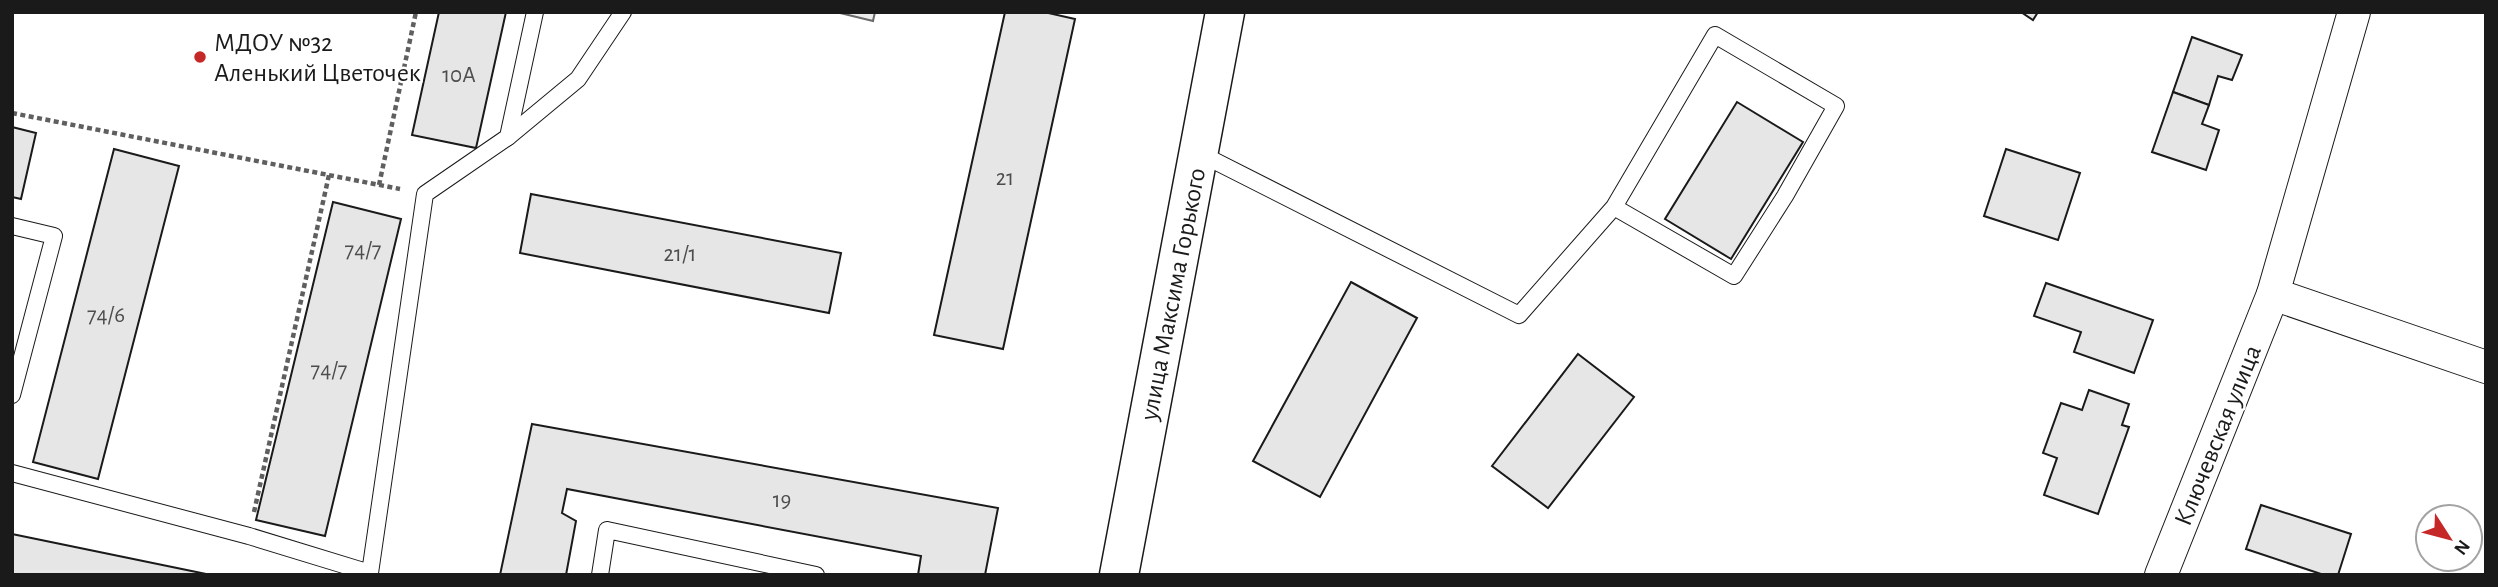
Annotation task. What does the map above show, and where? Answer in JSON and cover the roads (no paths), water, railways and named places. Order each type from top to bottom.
[{"type":"street","name":"улица Максима Горького","points":[[1119,575],[1225,12]]},
{"type":"street","name":"Ключевская улица","points":[[2161,575],[2273,295],[2354,12]]},
{"type":"street","points":[[2273,295],[2486,367]]},
{"type":"lane","points":[[508,137],[535,12]]},
{"type":"lane","points":[[12,473],[249,536],[370,573],[425,194],[508,137],[578,79],[623,12]]},
{"type":"lane","points":[[1199,153],[1519,315],[1614,206],[1715,35],[1836,106],[1785,196],[1734,276],[1614,206]]},
{"type":"lane","points":[[12,226],[54,236],[12,395]]},
{"type":"lane","points":[[600,575],[607,530],[816,575]]},
{"type":"place","name":"МДОУ №32 Аленький Цветочек","points":[[200,57]]}]
